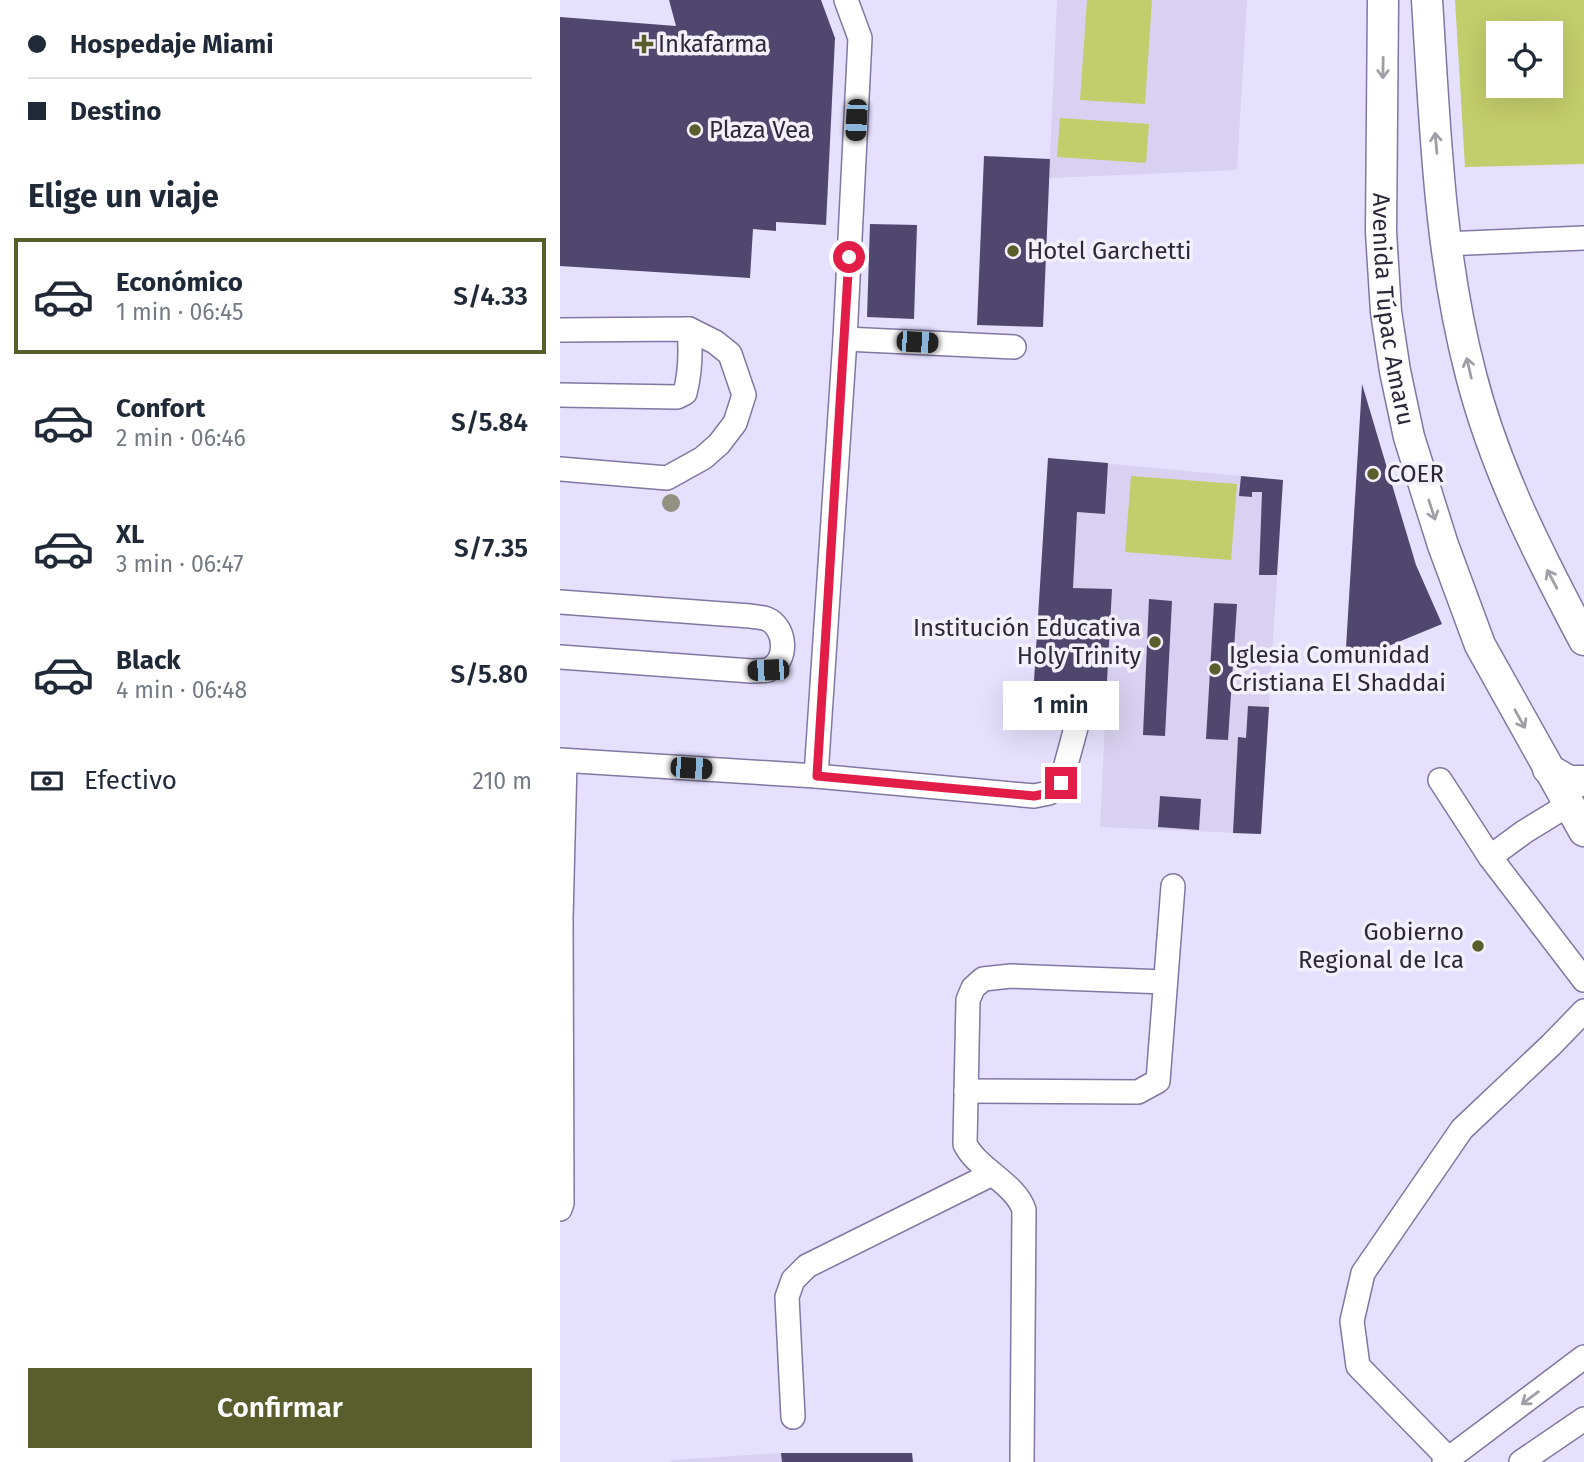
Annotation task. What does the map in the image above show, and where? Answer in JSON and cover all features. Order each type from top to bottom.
[{"type":"main road","name":"Avenida Túpac Amaru","points":[[1383,0],[1381,232],[1386,312],[1409,437],[1461,596],[1480,645],[1548,769],[1576,793],[1584,831]]},
{"type":"main road","points":[[1427,0],[1444,244],[1471,375],[1514,500],[1584,640]]},
{"type":"street","points":[[817,776],[845,339],[860,38],[846,0]]},
{"type":"street","points":[[1444,244],[1584,239]]},
{"type":"street","points":[[560,395],[681,396],[685,393],[690,375],[692,354],[689,329]]},
{"type":"street","points":[[560,330],[689,329],[715,342],[730,354],[744,395],[735,423],[719,444],[703,458],[667,478],[560,469]]},
{"type":"street","points":[[845,339],[1014,347]]},
{"type":"street","points":[[560,602],[768,619],[779,630],[784,647],[778,662],[768,670],[560,657]]},
{"type":"street","points":[[784,647],[824,650]]},
{"type":"street","points":[[560,1209],[562,761],[817,776],[1034,796],[1049,793],[1061,783],[1080,713]]},
{"type":"street","points":[[1440,780],[1490,857],[1584,980]]},
{"type":"street","points":[[1490,857],[1576,793]]},
{"type":"street","points":[[966,1091],[1138,1092],[1158,1081],[1172,886]]},
{"type":"street","points":[[1023,1462],[1024,1210],[1016,1197],[970,1154],[965,1144],[968,1000],[983,979],[1011,976],[1165,982]]},
{"type":"street","points":[[1584,1011],[1462,1129],[1363,1273],[1352,1321],[1358,1366],[1447,1460],[1584,1357]]},
{"type":"street","points":[[793,1417],[787,1297],[793,1280],[807,1266],[992,1174]]},
{"type":"street","points":[[1521,1462],[1584,1419]]},
{"type":"shaded area","points":[[1057,0],[1247,0],[1237,170],[1049,178]]},
{"type":"shaded area","name":"Institución Educativa Holy Trinity","points":[[1048,458],[1283,480],[1261,834],[1100,827],[1106,701],[1033,697]]},
{"type":"shaded area","points":[[781,1453],[782,1462],[671,1462],[671,1460]]},
{"type":"green space","points":[[1087,0],[1152,0],[1145,104],[1080,100]]},
{"type":"green space","points":[[1455,0],[1584,0],[1584,164],[1465,167]]},
{"type":"green space","points":[[1060,118],[1149,124],[1146,163],[1057,157]]},
{"type":"green space","points":[[1131,476],[1237,484],[1231,560],[1125,552]]},
{"type":"building","name":"Plaza Vea","points":[[669,0],[821,0],[835,38],[826,225],[776,222],[776,231],[753,229],[750,278],[560,266],[560,17],[676,26]]},
{"type":"building","name":"Hotel Garchetti","points":[[984,156],[1050,159],[1043,327],[977,325]]},
{"type":"building","points":[[870,224],[917,225],[914,319],[867,317]]},
{"type":"building","name":"COER","points":[[1362,384],[1416,565],[1442,624],[1345,664]]},
{"type":"building","points":[[1048,458],[1108,463],[1105,514],[1077,512],[1073,588],[1112,589],[1106,700],[1033,697]]},
{"type":"building","points":[[1241,476],[1283,480],[1277,575],[1259,575],[1262,492],[1252,492],[1252,497],[1239,496]]},
{"type":"building","points":[[1149,599],[1172,601],[1165,736],[1143,735]]},
{"type":"building","points":[[1214,603],[1237,604],[1228,740],[1206,739]]},
{"type":"building","points":[[1248,706],[1269,707],[1261,834],[1233,833],[1238,737],[1246,738]]},
{"type":"building","points":[[1160,796],[1201,799],[1199,830],[1158,827]]},
{"type":"building","points":[[781,1453],[912,1453],[913,1462],[782,1462]]},
{"type":"place","name":"Inkafarma","points":[[644,44]]},
{"type":"place","name":"Plaza Vea","points":[[695,130]]},
{"type":"place","name":"Hotel Garchetti","points":[[1013,251]]},
{"type":"place","name":"COER","points":[[1373,474]]},
{"type":"place","name":"Institución Educativa Holy Trinity","points":[[1155,642]]},
{"type":"place","name":"Iglesia Comunidad Cristiana El Shaddai","points":[[1215,669]]},
{"type":"place","name":"Gobierno Regional de Ica","points":[[1478,946]]},
{"type":"route","points":[[849,257],[817,776],[1034,796],[1049,793],[1061,783]]}]
